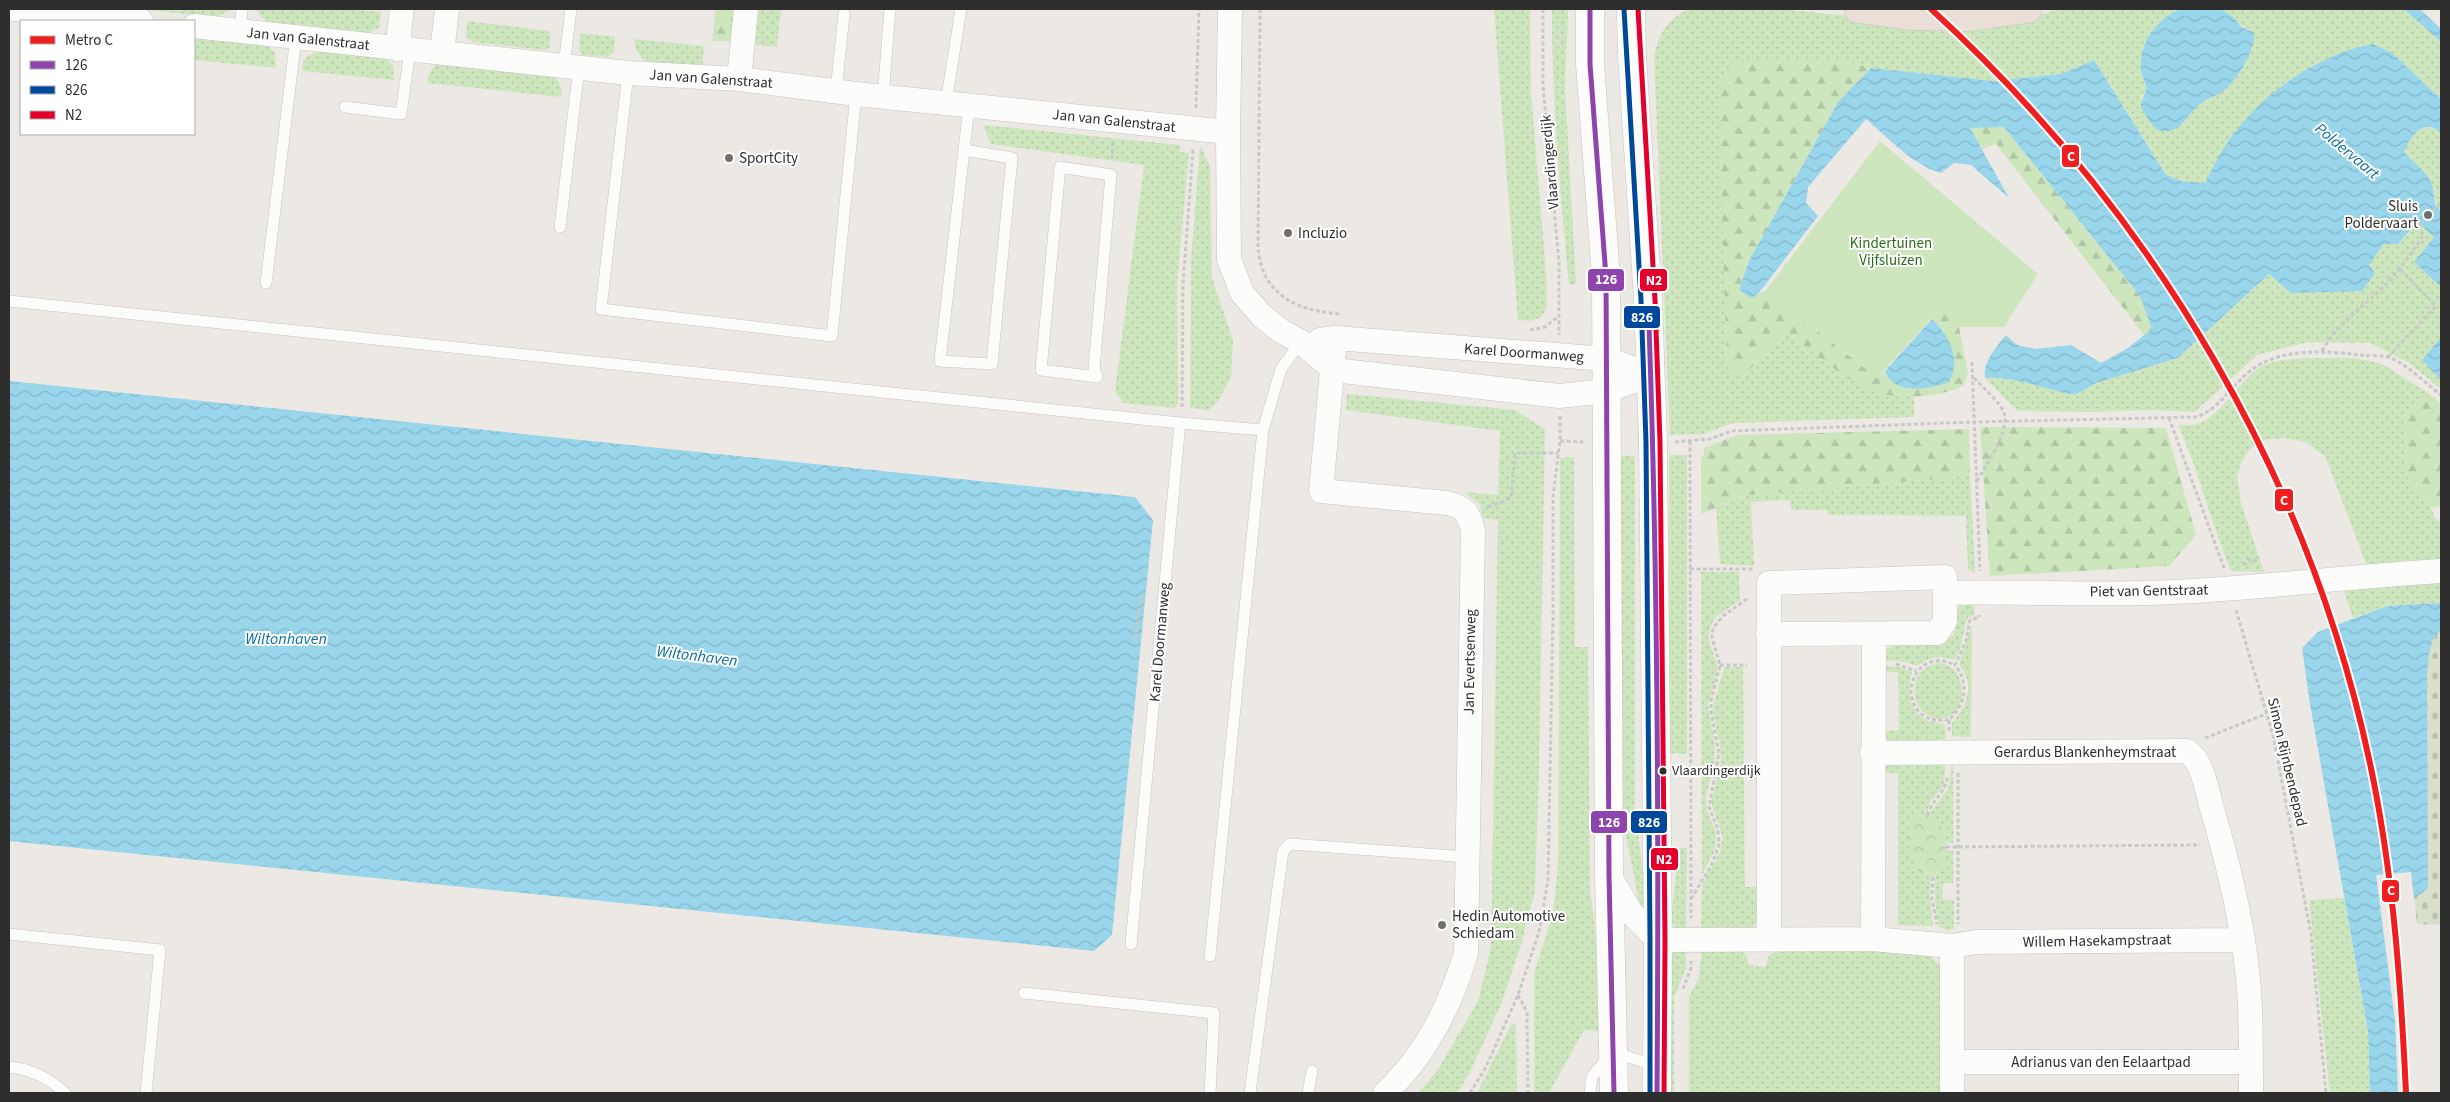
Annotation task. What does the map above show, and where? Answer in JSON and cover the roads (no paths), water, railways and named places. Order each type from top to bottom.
[{"type":"highway","points":[[1858,9],[1910,16],[1970,17],[2028,9]]},
{"type":"main road","points":[[1590,9],[1590,64],[1606,276],[1609,875],[1614,1093]]},
{"type":"main road","points":[[1631,9],[1650,375],[1658,940],[1657,1093]]},
{"type":"street","points":[[14,9],[130,20]]},
{"type":"street","points":[[402,9],[403,49]]},
{"type":"street","points":[[442,53],[447,9]]},
{"type":"street","points":[[739,78],[746,9]]},
{"type":"street","points":[[1230,9],[1228,132],[1229,259],[1242,293],[1262,316],[1281,331],[1301,342],[1334,370],[1558,396],[1606,391],[1650,375]]},
{"type":"street","name":"Jan van Galenstraat","points":[[195,26],[241,20],[296,37],[628,73],[739,78],[846,93],[1228,132]]},
{"type":"street","points":[[1334,370],[1335,338]]},
{"type":"street","name":"Karel Doormanweg","points":[[1301,342],[1335,338],[1607,359],[1650,375]]},
{"type":"street","name":"Jan Evertsenweg","points":[[1334,370],[1321,491],[1448,503],[1459,506],[1469,514],[1473,530],[1466,953],[1458,981],[1446,1010],[1422,1048],[1385,1093]]},
{"type":"street","name":"Piet van Gentstraat","points":[[1946,593],[2171,592],[2230,589],[2351,576],[2441,571]]},
{"type":"street","points":[[1768,634],[1937,633],[1945,621],[1945,577],[1768,590],[1768,634],[1768,665],[1769,940]]},
{"type":"street","points":[[1873,938],[1872,753],[1874,634]]},
{"type":"street","name":"Gerardus Blankenheymstraat","points":[[1872,753],[2187,751],[2193,755],[2199,766],[2217,826],[2243,940],[2250,1005],[2251,1093]]},
{"type":"street","points":[[1609,875],[1632,914],[1658,940],[1873,938],[1951,945],[1952,1093]]},
{"type":"street","name":"Willem Hasekampstraat","points":[[1951,945],[2005,942],[2243,940]]},
{"type":"street","name":"Adrianus van den Eelaartpad","points":[[1952,1062],[2251,1062]]},
{"type":"lane","points":[[560,227],[572,67],[571,9]]},
{"type":"lane","points":[[883,97],[890,9]]},
{"type":"lane","points":[[946,103],[961,9]]},
{"type":"lane","points":[[628,73],[601,309],[832,336],[846,93],[844,14]]},
{"type":"lane","points":[[266,282],[296,37]]},
{"type":"lane","points":[[345,107],[401,114],[403,49]]},
{"type":"lane","points":[[964,150],[1012,158],[992,364],[940,361],[969,106]]},
{"type":"lane","points":[[1060,167],[1111,174],[1094,369],[1097,377],[1041,370],[1060,167]]},
{"type":"lane","points":[[9,301],[1180,423],[1263,430]]},
{"type":"lane","points":[[1210,956],[1263,430],[1281,369],[1301,342]]},
{"type":"lane","name":"Karel Doormanweg","points":[[1131,944],[1180,423]]},
{"type":"lane","points":[[1250,1093],[1283,851],[1290,844],[1467,857]]},
{"type":"lane","points":[[9,934],[160,950],[146,1093]]},
{"type":"lane","points":[[1024,993],[1214,1013],[1210,1093]]},
{"type":"lane","points":[[1590,1093],[1592,1077],[1612,1052],[1657,1066]]},
{"type":"lane","points":[[9,1067],[28,1069],[56,1084],[65,1093]]},
{"type":"lane","points":[[1308,1093],[1312,1071]]},
{"type":"water","points":[[2181,9],[2220,9],[2232,16],[2242,27],[2254,33],[2254,40],[2249,56],[2239,74],[2227,88],[2204,101],[2175,129],[2163,131],[2153,126],[2141,107],[2146,89],[2141,70],[2141,60],[2146,41],[2157,25]]},
{"type":"water","points":[[2404,9],[2420,9],[2441,29],[2441,42]]},
{"type":"water","name":"Poldervaart","points":[[2373,44],[2392,53],[2441,99],[2441,133],[2429,127],[2418,130],[2404,152],[2430,180],[2435,205],[2441,211],[2441,287],[2414,262],[2434,237],[2417,222],[2398,244],[2384,244],[2369,265],[2375,273],[2362,291],[2291,293],[2269,274],[2178,358],[2096,383],[2075,395],[2019,381],[1985,378],[1988,361],[2006,335],[2017,345],[2036,349],[2071,345],[2101,363],[2128,348],[2152,329],[2140,296],[2004,127],[1970,128],[2009,198],[1971,165],[1954,163],[1941,173],[1930,169],[1901,150],[1866,119],[1808,187],[1806,203],[1818,216],[1758,294],[1751,298],[1739,290],[1749,261],[1838,102],[1871,68],[1993,81],[2061,74],[2094,60],[2166,175],[2181,181],[2205,183],[2227,143],[2240,125],[2272,93],[2330,57],[2351,49]]},
{"type":"water","points":[[1932,319],[1944,333],[1952,348],[1954,364],[1949,382],[1923,388],[1904,387],[1896,384],[1885,371]]},
{"type":"water","points":[[2441,337],[2441,380],[2422,360]]},
{"type":"water","name":"Wiltonhaven","points":[[9,381],[1135,497],[1153,520],[1112,935],[1094,951],[9,841]]},
{"type":"water","points":[[2441,603],[2441,630],[2432,643],[2427,672],[2428,885],[2425,891],[2414,898],[2411,872],[2376,875],[2395,1020],[2398,1093],[2370,1093],[2368,1031],[2310,704],[2302,648],[2318,632],[2387,606]]},
{"type":"metro line","name":"C","points":[[1931,9],[2012,89],[2086,174],[2154,265],[2214,360],[2267,460],[2311,564],[2347,672],[2374,783],[2392,898],[2402,1015],[2406,1093]]},
{"type":"place","name":"SportCity","points":[[729,158]]},
{"type":"place","name":"Sluis Poldervaart","points":[[2428,215]]},
{"type":"place","name":"Incluzio","points":[[1288,233]]},
{"type":"place","name":"Vlaardingerdijk","points":[[1663,771]]},
{"type":"place","name":"Hedin Automotive Schiedam","points":[[1442,925]]},
{"type":"park label","name":"Kindertuinen Vijfsluizen","points":[[1891,252]]}]
